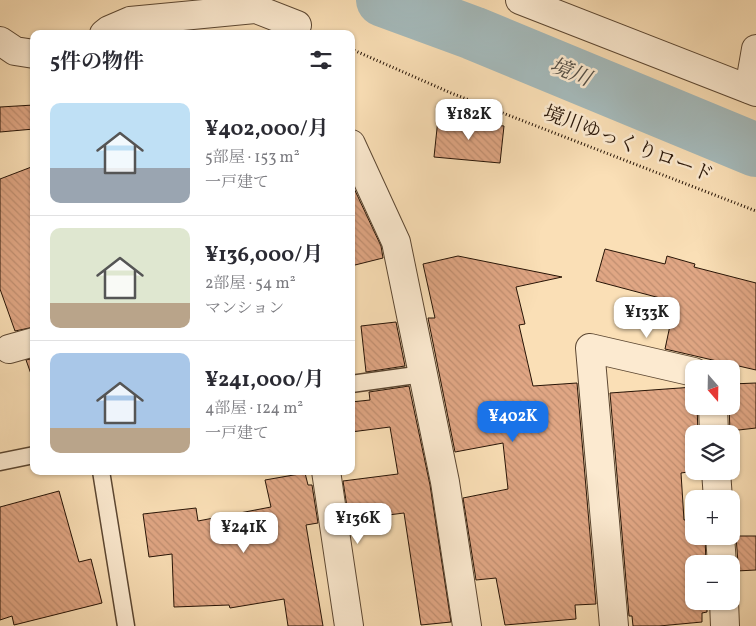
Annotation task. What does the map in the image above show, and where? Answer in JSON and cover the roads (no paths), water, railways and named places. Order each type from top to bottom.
[{"type":"street","points":[[520,0],[752,91],[756,50]]},
{"type":"street","points":[[109,30],[130,21],[256,9],[295,17]]},
{"type":"street","points":[[0,41],[16,51],[30,53]]},
{"type":"street","points":[[355,153],[396,242],[445,482],[467,626]]},
{"type":"street","points":[[614,626],[590,348],[685,370]]},
{"type":"street","points":[[327,475],[349,626]]},
{"type":"street","points":[[724,610],[725,626]]},
{"type":"lane","points":[[355,383],[423,374]]},
{"type":"lane","points":[[0,462],[30,456]]},
{"type":"lane","points":[[103,475],[126,626]]},
{"type":"waterway","name":"境川","points":[[383,0],[473,33],[756,150]]}]
